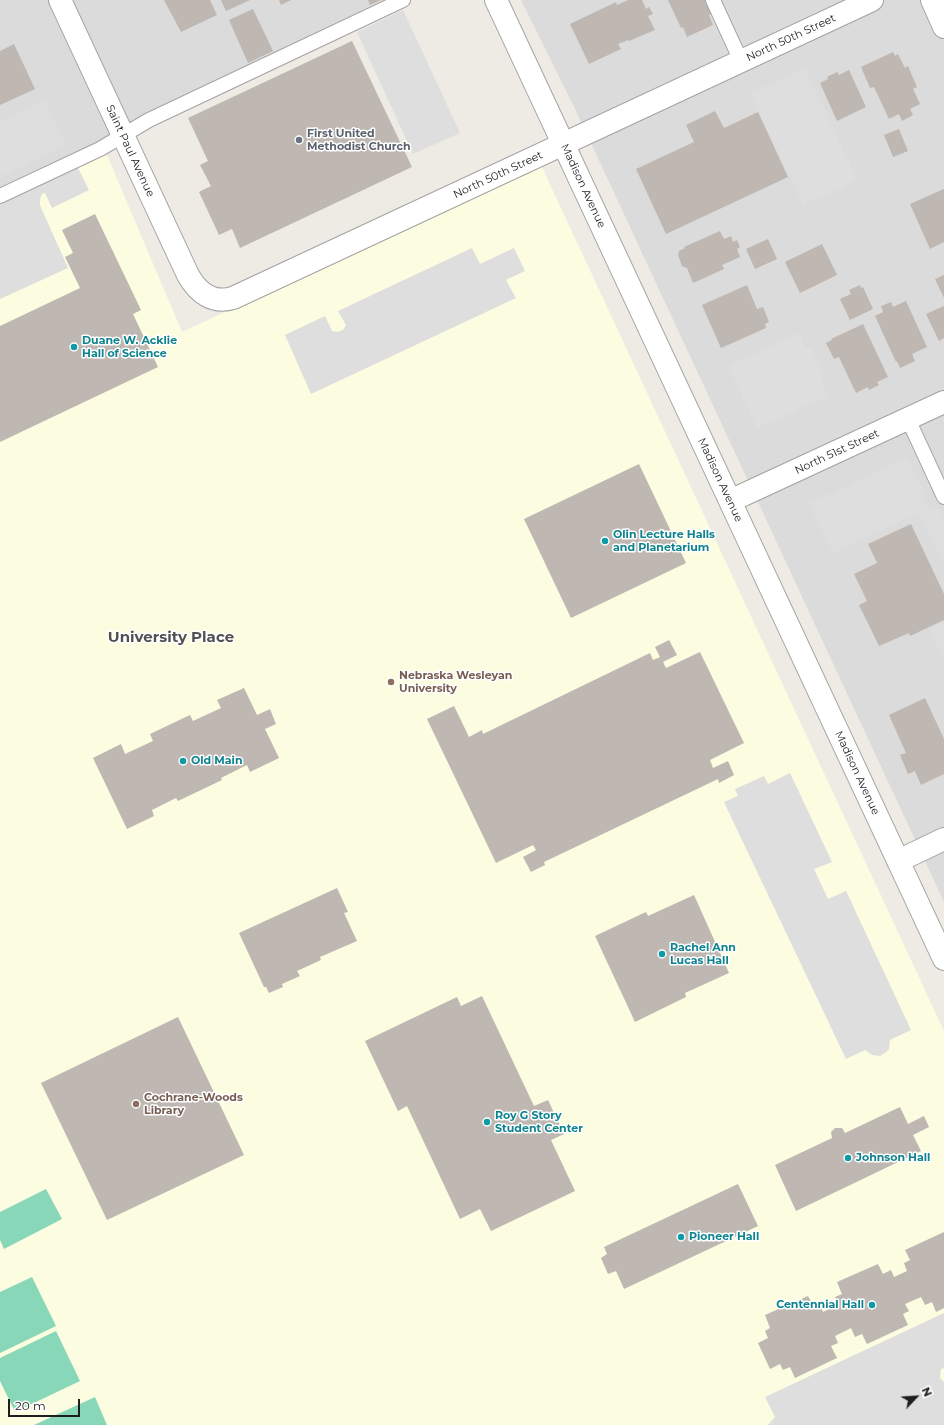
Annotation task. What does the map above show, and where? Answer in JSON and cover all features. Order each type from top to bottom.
[{"type":"street","name":"Saint Paul Avenue","points":[[60,0],[188,275],[194,284],[203,293],[209,296]]},
{"type":"street","name":"Madison Avenue","points":[[496,0],[944,959]]},
{"type":"street","name":"North 50th Street","points":[[209,296],[218,300],[233,298],[872,0]]},
{"type":"street","points":[[932,0],[944,27]]},
{"type":"street","name":"North 51st Street","points":[[730,501],[944,402]]},
{"type":"street","points":[[898,860],[944,839]]},
{"type":"lane","points":[[0,196],[100,150],[149,120],[403,0]]},
{"type":"lane","points":[[713,0],[741,61]]},
{"type":"lane","points":[[908,419],[944,497]]},
{"type":"shaded area","points":[[0,0],[388,0],[0,197]]},
{"type":"shaded area","points":[[521,0],[944,0],[944,902],[576,111]]},
{"type":"shaded area","points":[[403,10],[460,133],[413,154],[357,32]]},
{"type":"shaded area","points":[[805,68],[857,180],[803,205],[750,93]]},
{"type":"shaded area","points":[[45,100],[67,145],[0,177],[0,122]]},
{"type":"shaded area","name":"Nebraska Wesleyan University","points":[[104,148],[182,332],[541,165],[944,1031],[944,1425],[0,1425],[0,197]]},
{"type":"shaded area","points":[[77,166],[89,190],[52,208],[45,193],[42,194],[40,199],[40,205],[68,268],[0,299],[0,203]]},
{"type":"shaded area","points":[[472,248],[480,264],[514,248],[525,271],[506,280],[516,298],[311,394],[285,335],[325,316],[332,331],[337,332],[343,330],[346,325],[338,311]]},
{"type":"shaded area","points":[[800,333],[806,348],[811,349],[824,376],[821,380],[828,396],[757,428],[728,366]]},
{"type":"shaded area","points":[[907,457],[926,496],[923,498],[929,511],[938,507],[944,519],[944,566],[919,513],[833,553],[809,504]]},
{"type":"shaded area","points":[[944,622],[944,662],[929,629]]},
{"type":"shaded area","points":[[790,773],[832,862],[814,869],[828,899],[846,891],[911,1030],[890,1040],[889,1049],[880,1056],[872,1055],[865,1050],[846,1059],[724,802],[738,796],[735,789],[764,776],[768,784]]},
{"type":"shaded area","points":[[944,1313],[944,1368],[941,1369],[940,1378],[944,1382],[944,1425],[768,1425],[775,1417],[765,1397]]},
{"type":"green space","points":[[46,1189],[62,1219],[4,1249],[0,1240],[0,1212]]},
{"type":"green space","points":[[32,1277],[56,1326],[0,1353],[0,1292]]},
{"type":"green space","points":[[56,1331],[80,1381],[15,1412],[0,1381],[0,1358]]},
{"type":"green space","points":[[95,1397],[107,1425],[34,1425]]},
{"type":"building","points":[[164,0],[210,0],[217,15],[181,32]]},
{"type":"building","points":[[221,0],[250,0],[226,11]]},
{"type":"building","points":[[279,0],[291,0],[281,5]]},
{"type":"building","points":[[368,0],[381,0],[370,5]]},
{"type":"building","points":[[628,0],[642,0],[646,9],[649,7],[653,14],[648,16],[655,30],[618,44],[621,49],[589,64],[570,24],[616,2],[617,5]]},
{"type":"building","points":[[668,0],[707,0],[713,13],[709,15],[713,25],[687,37],[683,27],[681,28]]},
{"type":"building","points":[[253,9],[273,51],[248,63],[229,20]]},
{"type":"building","name":"First United Methodist Church","points":[[352,41],[412,167],[240,248],[232,229],[219,235],[199,192],[211,186],[200,165],[208,161],[188,118]]},
{"type":"building","points":[[14,44],[35,89],[0,105],[0,51]]},
{"type":"building","points":[[893,52],[895,56],[898,54],[905,68],[908,66],[917,87],[913,89],[920,104],[910,109],[913,115],[902,121],[899,114],[889,119],[874,87],[870,88],[861,67]]},
{"type":"building","points":[[849,70],[866,107],[837,121],[820,83],[828,79],[827,77],[837,72],[839,75]]},
{"type":"building","points":[[715,111],[724,128],[758,112],[788,177],[666,234],[636,169],[694,142],[686,125]]},
{"type":"building","points":[[899,129],[908,151],[893,157],[884,135]]},
{"type":"building","points":[[944,189],[944,242],[930,249],[910,204]]},
{"type":"building","name":"Duane W. Acklie Hall of Science","points":[[95,214],[141,310],[133,314],[158,367],[0,442],[0,326],[80,288],[65,257],[73,253],[62,230]]},
{"type":"building","points":[[720,231],[724,239],[731,236],[733,242],[737,240],[740,247],[737,249],[740,257],[722,265],[724,269],[693,283],[687,268],[682,266],[678,255],[679,251],[685,248],[684,247]]},
{"type":"building","points":[[768,239],[777,259],[755,269],[746,249]]},
{"type":"building","points":[[822,244],[837,275],[800,293],[785,262]]},
{"type":"building","points":[[944,275],[944,298],[935,279]]},
{"type":"building","points":[[747,285],[757,309],[763,307],[769,322],[765,324],[766,328],[721,348],[702,305]]},
{"type":"building","points":[[860,285],[861,288],[863,287],[873,309],[850,320],[840,299],[851,294],[849,290]]},
{"type":"building","points":[[906,301],[927,347],[912,354],[915,361],[900,368],[875,316],[883,312],[881,306],[891,302],[893,307]]},
{"type":"building","points":[[944,306],[944,338],[939,341],[926,314]]},
{"type":"building","points":[[863,324],[888,377],[877,382],[879,385],[869,390],[868,387],[856,393],[839,357],[834,359],[826,343],[832,340],[831,339]]},
{"type":"building","name":"Olin Lecture Halls and Planetarium","points":[[639,464],[686,563],[571,618],[524,519]]},
{"type":"building","points":[[911,524],[944,594],[944,620],[910,636],[909,633],[879,646],[859,605],[867,601],[854,574],[877,563],[868,544]]},
{"type":"building","points":[[669,640],[677,655],[663,662],[666,668],[700,652],[744,743],[710,760],[713,768],[728,761],[734,775],[719,783],[718,779],[544,862],[545,865],[531,872],[523,857],[536,850],[533,845],[496,863],[427,719],[454,706],[469,737],[482,730],[483,734],[650,653],[653,660],[660,657],[655,647]]},
{"type":"building","name":"Old Main","points":[[244,688],[257,715],[270,709],[276,724],[265,729],[279,758],[250,772],[247,765],[221,778],[222,780],[178,801],[176,798],[152,810],[154,816],[127,829],[93,758],[121,744],[125,754],[153,741],[150,734],[190,715],[193,721],[221,708],[217,700]]},
{"type":"building","points":[[925,698],[944,739],[944,774],[921,785],[915,771],[908,774],[900,755],[906,753],[889,715]]},
{"type":"building","points":[[337,888],[348,912],[344,913],[357,941],[320,957],[321,960],[297,971],[300,976],[282,984],[283,987],[269,993],[266,987],[264,987],[239,933]]},
{"type":"building","name":"Rachel Ann Lucas Hall","points":[[694,895],[729,973],[685,993],[686,997],[635,1022],[595,936],[646,912],[648,916]]},
{"type":"building","name":"Roy G Story Student Center","points":[[482,996],[534,1106],[548,1100],[564,1134],[551,1140],[575,1191],[491,1231],[480,1209],[460,1219],[407,1106],[398,1111],[365,1041],[457,997],[461,1006]]},
{"type":"building","name":"Cochrane-Woods Library","points":[[178,1017],[244,1155],[107,1220],[41,1083]]},
{"type":"building","name":"Johnson Hall","points":[[900,1107],[908,1124],[924,1116],[929,1127],[913,1135],[921,1151],[796,1211],[775,1165],[832,1138],[831,1132],[835,1128],[842,1128],[845,1133]]},
{"type":"building","name":"Pioneer Hall","points":[[738,1184],[758,1226],[624,1289],[616,1271],[608,1274],[601,1258],[607,1254],[604,1247]]},
{"type":"building","name":"Centennial Hall","points":[[944,1232],[944,1308],[936,1312],[932,1302],[925,1305],[921,1297],[905,1304],[909,1311],[903,1314],[908,1325],[867,1344],[862,1334],[855,1337],[851,1328],[835,1336],[838,1343],[831,1346],[837,1358],[795,1378],[790,1367],[783,1370],[780,1364],[770,1369],[758,1343],[768,1338],[765,1331],[770,1328],[765,1315],[808,1296],[814,1307],[820,1304],[823,1312],[839,1304],[835,1297],[842,1294],[837,1282],[878,1264],[883,1274],[891,1270],[894,1277],[907,1271],[904,1263],[910,1260],[905,1250]]},
{"type":"place","name":"First United Methodist Church","points":[[299,140]]},
{"type":"place","name":"Duane W. Acklie Hall of Science","points":[[74,347]]},
{"type":"place","name":"Olin Lecture Halls and Planetarium","points":[[605,541]]},
{"type":"place","name":"Nebraska Wesleyan University","points":[[391,682]]},
{"type":"place","name":"Old Main","points":[[183,761]]},
{"type":"place","name":"Rachel Ann Lucas Hall","points":[[662,954]]},
{"type":"place","name":"Cochrane-Woods Library","points":[[136,1104]]},
{"type":"place","name":"Roy G Story Student Center","points":[[487,1122]]},
{"type":"place","name":"Johnson Hall","points":[[848,1158]]},
{"type":"place","name":"Pioneer Hall","points":[[681,1237]]},
{"type":"place","name":"Centennial Hall","points":[[872,1305]]},
{"type":"district","name":"University Place","points":[[171,638]]}]
